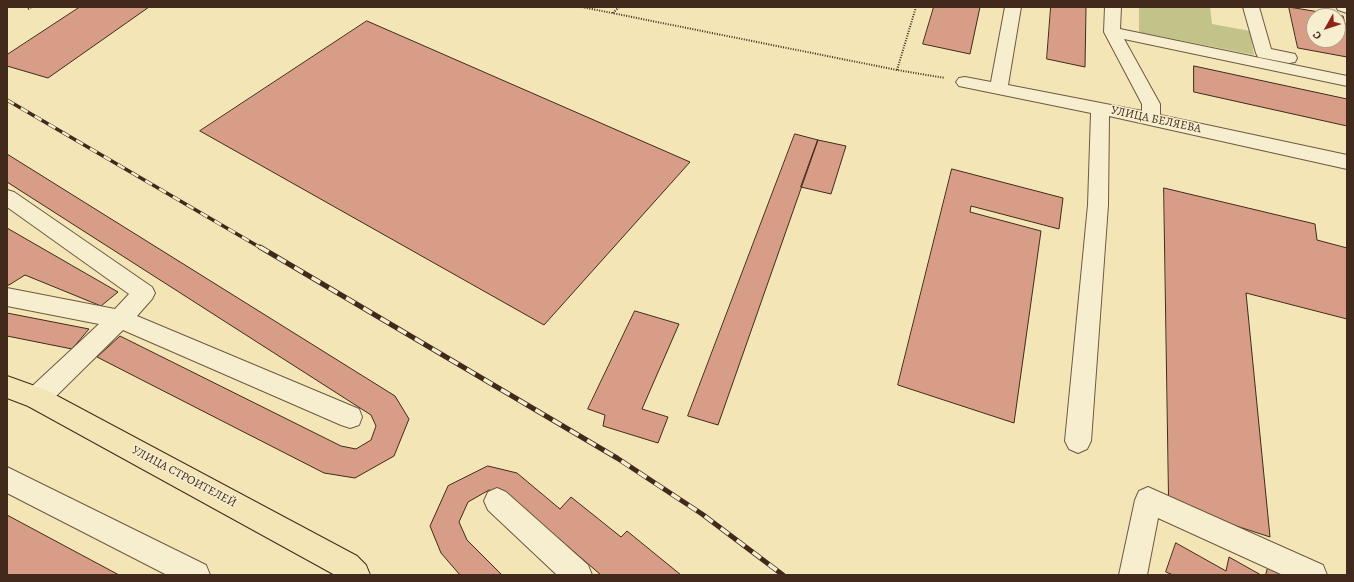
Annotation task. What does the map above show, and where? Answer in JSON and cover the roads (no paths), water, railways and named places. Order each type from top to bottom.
[{"type":"main road","name":"УЛИЦА СТРОИТЕЛЕЙ","points":[[7,387],[37,398],[348,572]]},
{"type":"street","points":[[999,88],[1013,7]]},
{"type":"street","points":[[1113,7],[1112,32],[1150,104],[1151,119]]},
{"type":"street","points":[[1251,7],[1264,53],[1347,70]]},
{"type":"street","points":[[1112,32],[1347,81]]},
{"type":"street","name":"УЛИЦА БЕЛЯЕВА","points":[[965,82],[1100,108],[1347,162]]},
{"type":"street","points":[[1078,441],[1098,205],[1100,108]]},
{"type":"street","points":[[7,197],[144,293],[120,319],[37,398]]},
{"type":"street","points":[[7,297],[120,319],[350,417]]},
{"type":"street","points":[[7,479],[196,575]]},
{"type":"street","points":[[1133,575],[1148,500],[1313,575]]},
{"type":"street","points":[[497,501],[578,575]]},
{"type":"railway","points":[[7,100],[261,248]]},
{"type":"railway","points":[[260,247],[617,458],[702,514],[783,575]]}]
